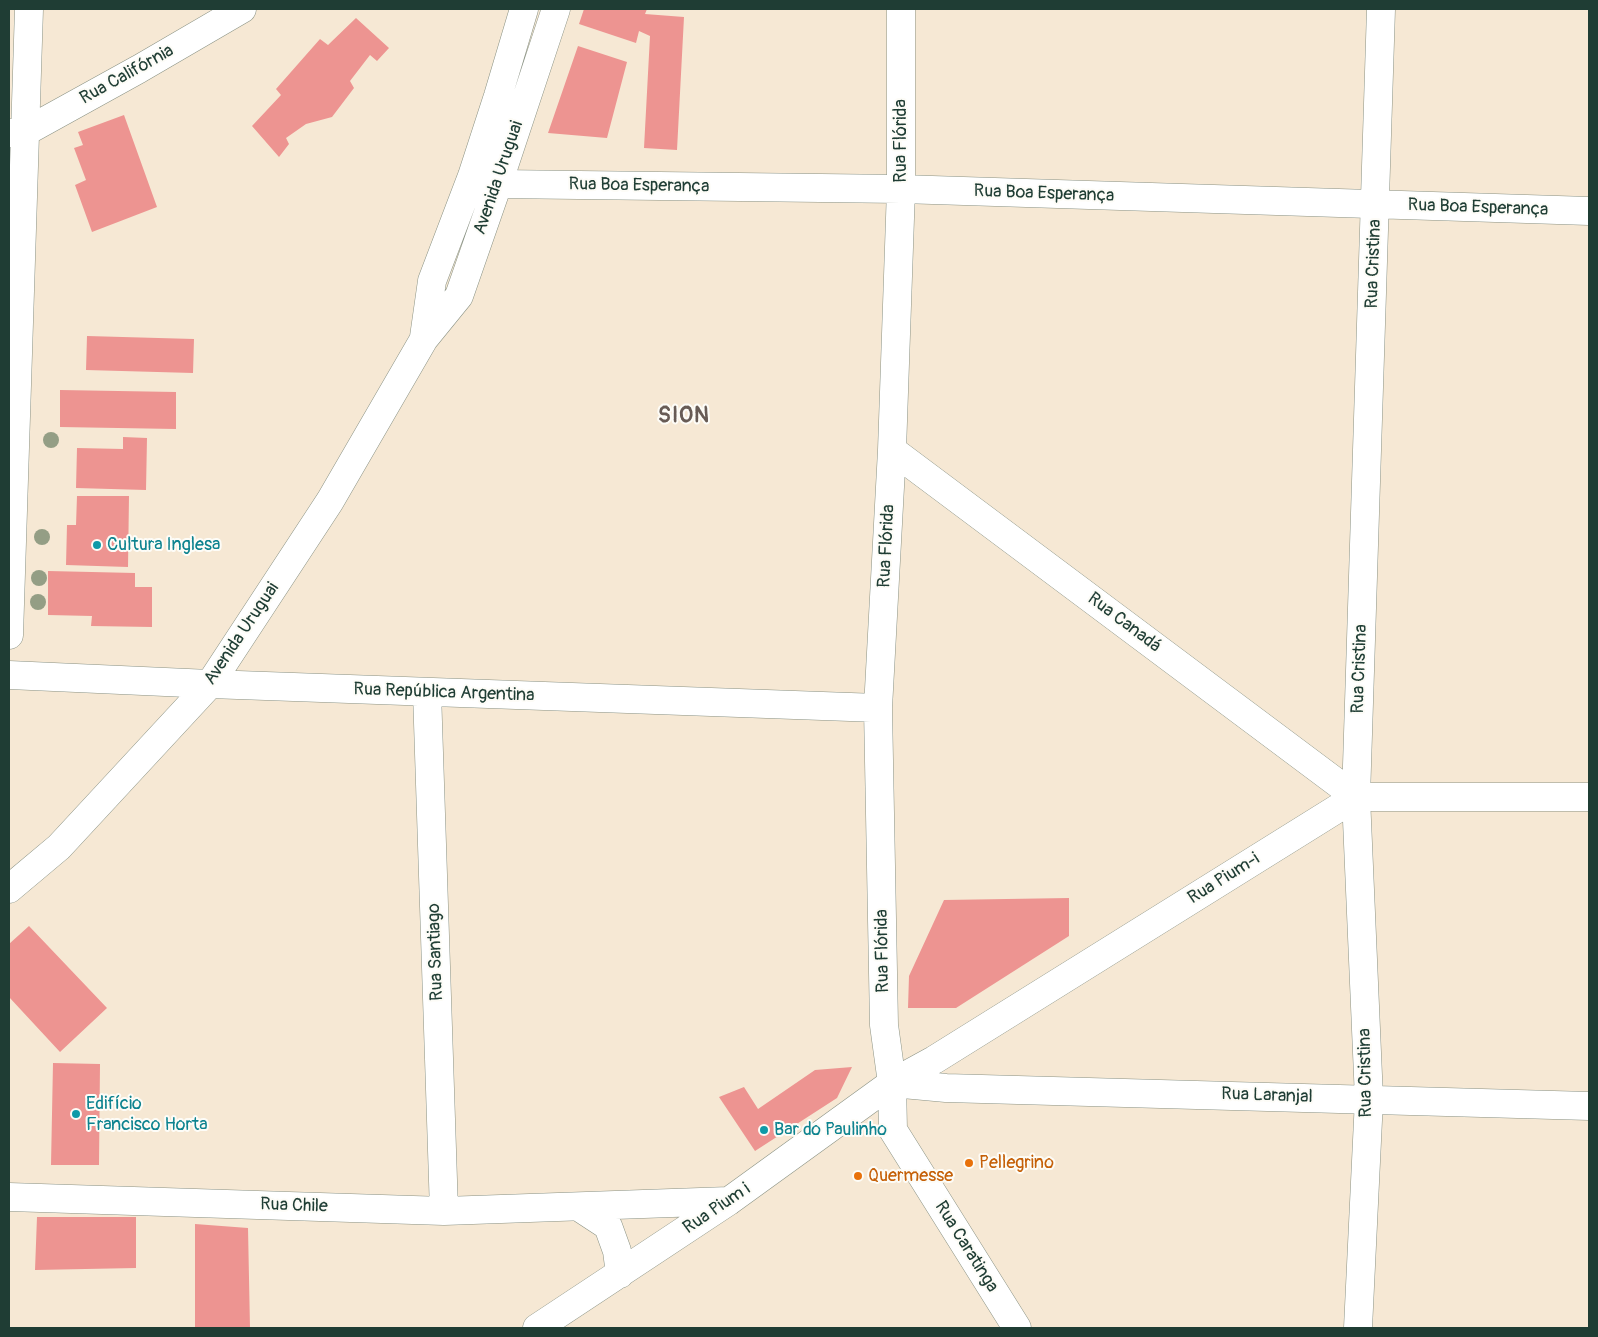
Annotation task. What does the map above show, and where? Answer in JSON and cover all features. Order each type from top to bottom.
[{"type":"street","points":[[9,635],[17,133],[30,9]]},
{"type":"street","name":"Rua Califórnia","points":[[17,133],[138,69],[242,9]]},
{"type":"street","name":"Avenida Uruguai","points":[[424,339],[432,281],[475,168],[524,9]]},
{"type":"street","name":"Avenida Uruguai","points":[[9,888],[59,847],[210,684],[330,500],[424,339],[458,296],[498,184],[556,9]]},
{"type":"street","name":"Rua Flórida","points":[[892,1083],[884,1025],[878,708],[892,450],[901,189],[901,9]]},
{"type":"street","name":"Rua Cristina","points":[[1358,1328],[1369,1099],[1356,797],[1381,9]]},
{"type":"street","name":"Rua Boa Esperança","points":[[498,184],[901,189],[1589,211]]},
{"type":"street","name":"Rua Canadá","points":[[892,450],[1356,797]]},
{"type":"street","name":"Rua República Argentina","points":[[9,675],[878,708]]},
{"type":"street","name":"Rua Santiago","points":[[427,692],[444,1211]]},
{"type":"street","points":[[1356,797],[1589,797]]},
{"type":"street","name":"Rua Pium-i","points":[[892,1083],[934,1060],[1356,797]]},
{"type":"street","points":[[934,1060],[933,1072],[935,1077],[946,1088]]},
{"type":"street","name":"Rua Laranjal","points":[[892,1083],[946,1088],[1589,1106]]},
{"type":"street","name":"Rua Pium i","points":[[537,1328],[729,1201],[892,1083]]},
{"type":"street","name":"Rua Caratinga","points":[[892,1083],[893,1130],[1017,1328]]},
{"type":"street","name":"Rua Chile","points":[[9,1197],[444,1211],[729,1201]]},
{"type":"street","points":[[578,1207],[608,1226],[617,1251],[620,1274]]},
{"type":"building","points":[[584,9],[647,9],[645,14],[684,17],[677,150],[644,148],[650,36],[639,31],[636,43],[579,24]]},
{"type":"building","points":[[356,18],[389,48],[377,61],[370,55],[350,81],[354,88],[332,117],[306,124],[286,138],[289,144],[279,157],[252,126],[281,95],[276,89],[320,39],[328,45]]},
{"type":"building","points":[[578,46],[627,62],[607,138],[548,133]]},
{"type":"building","points":[[124,115],[157,207],[92,232],[75,185],[86,180],[74,148],[83,145],[78,132]]},
{"type":"building","points":[[87,336],[194,339],[193,373],[86,370]]},
{"type":"building","points":[[60,390],[176,392],[176,429],[60,427]]},
{"type":"building","points":[[123,437],[147,438],[146,490],[76,488],[77,448],[123,449]]},
{"type":"building","name":"Cultura Inglesa","points":[[77,496],[129,496],[128,567],[66,565],[67,525],[76,525]]},
{"type":"building","points":[[48,571],[135,573],[135,587],[152,587],[152,627],[91,626],[92,616],[48,615]]},
{"type":"building","points":[[1069,898],[1069,936],[956,1008],[908,1008],[909,976],[944,900]]},
{"type":"building","points":[[29,926],[107,1008],[60,1052],[9,997],[9,944]]},
{"type":"building","name":"Edifício Francisco Horta","points":[[53,1063],[100,1064],[99,1165],[51,1165]]},
{"type":"building","name":"Bar do Paulinho","points":[[852,1067],[837,1098],[755,1151],[719,1097],[744,1087],[758,1109],[815,1070]]},
{"type":"building","points":[[37,1217],[136,1217],[136,1268],[35,1270]]},
{"type":"building","points":[[195,1224],[248,1228],[250,1328],[195,1328]]},
{"type":"place","name":"Cultura Inglesa","points":[[97,545]]},
{"type":"place","name":"Edifício Francisco Horta","points":[[76,1114]]},
{"type":"place","name":"Bar do Paulinho","points":[[764,1130]]},
{"type":"place","name":"Pellegrino","points":[[969,1163]]},
{"type":"place","name":"Quermesse","points":[[858,1176]]},
{"type":"district","name":"SION","points":[[684,416]]}]
